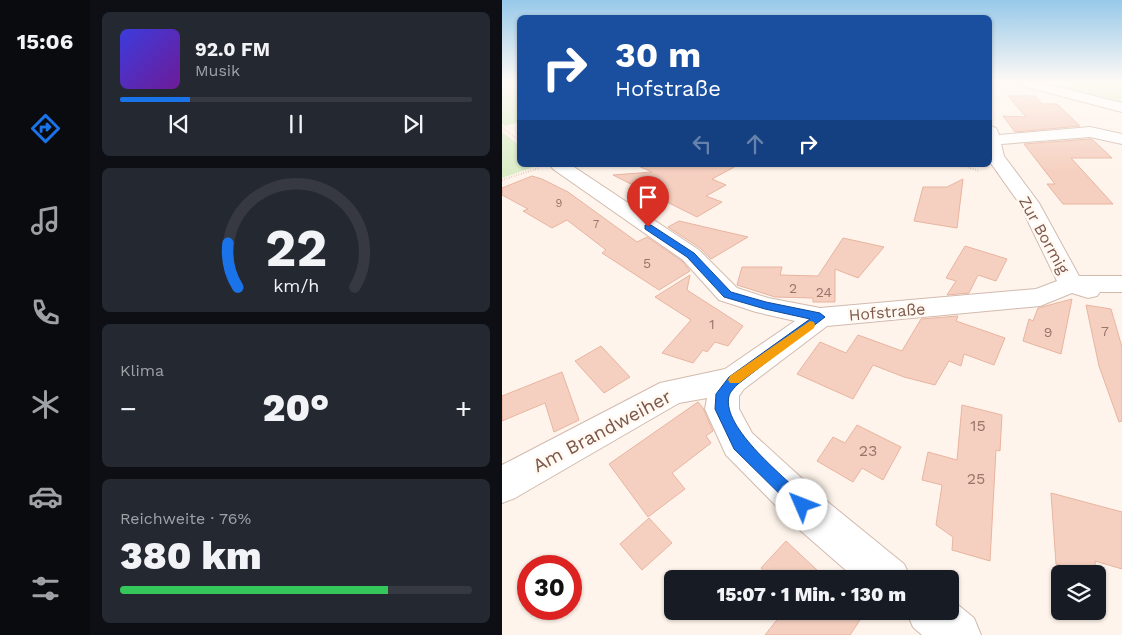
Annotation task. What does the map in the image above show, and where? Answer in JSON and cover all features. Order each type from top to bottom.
[{"type":"street","name":"Zur Bormig","points":[[992,135],[1090,132],[1122,139]]},
{"type":"street","name":"Zur Bormig","points":[[992,140],[995,157],[1029,203],[1071,284],[1122,302]]},
{"type":"street","points":[[562,167],[691,255],[728,294],[765,306],[820,317]]},
{"type":"street","name":"Hofstraße","points":[[820,317],[1040,297],[1071,284],[1122,284]]},
{"type":"street","points":[[820,317],[733,380],[723,394],[722,409],[739,444],[815,517],[879,570]]},
{"type":"street","name":"Am Brandweiher","points":[[502,484],[671,392],[733,380]]},
{"type":"street","points":[[940,620],[958,635]]},
{"type":"path","points":[[502,128],[517,139]]},
{"type":"path","points":[[502,180],[540,167]]},
{"type":"green space","points":[[502,112],[517,112],[517,123],[505,126],[502,124]]},
{"type":"green space","points":[[502,132],[517,143],[517,167],[534,167],[502,178]]},
{"type":"building","points":[[1021,112],[1065,112],[1080,126],[1015,132],[1003,116],[1026,117]]},
{"type":"building","points":[[1090,139],[1112,158],[1071,158],[1113,204],[1063,204],[1047,184],[1055,184],[1024,144]]},
{"type":"building","points":[[641,167],[734,167],[712,179],[726,185],[706,196],[722,202],[697,217],[613,175],[652,172]]},
{"type":"building","points":[[532,176],[568,192],[637,242],[647,237],[682,261],[690,271],[659,290],[602,253],[606,250],[567,220],[552,228],[523,211],[528,209],[502,195],[502,188]]},
{"type":"building","points":[[963,179],[957,228],[914,221],[923,187],[947,187]]},
{"type":"building","points":[[679,221],[748,237],[711,259],[700,248],[668,227]]},
{"type":"building","points":[[843,238],[884,247],[858,278],[835,269],[835,302],[813,302],[813,298],[775,297],[737,285],[742,267],[782,267],[780,275],[818,276]]},
{"type":"building","points":[[965,246],[1007,259],[996,281],[978,275],[969,293],[947,295],[956,281],[946,278]]},
{"type":"building","points":[[690,275],[687,290],[743,326],[728,346],[715,342],[707,352],[703,350],[693,363],[662,353],[691,320],[655,297]]},
{"type":"building","points":[[1072,299],[1061,354],[1023,341],[1029,319],[1033,321],[1038,308]]},
{"type":"building","points":[[1086,305],[1111,309],[1122,347],[1122,421],[1119,422],[1099,366]]},
{"type":"building","points":[[958,316],[956,321],[1005,338],[994,365],[964,354],[961,366],[949,361],[935,385],[904,377],[873,365],[853,399],[797,374],[820,342],[846,353],[858,335],[902,351],[921,319]]},
{"type":"building","points":[[601,346],[630,377],[604,393],[575,361]]},
{"type":"building","points":[[562,372],[579,420],[554,432],[545,403],[502,421],[502,396]]},
{"type":"building","points":[[698,402],[703,408],[713,431],[706,436],[711,443],[672,473],[685,489],[648,517],[609,464]]},
{"type":"building","points":[[962,405],[1002,415],[1000,451],[996,450],[990,561],[952,550],[953,537],[936,525],[942,485],[922,480],[928,452],[957,460]]},
{"type":"building","points":[[857,425],[901,447],[883,480],[862,468],[853,482],[817,461],[833,437],[845,443]]},
{"type":"building","points":[[1051,493],[1122,512],[1122,569],[1095,561],[1095,565],[1056,564]]},
{"type":"building","points":[[649,518],[672,543],[642,570],[620,544]]},
{"type":"building","points":[[786,541],[817,570],[763,570],[761,568]]},
{"type":"building","points":[[777,620],[860,620],[850,635],[765,635]]},
{"type":"slow traffic","points":[[734,380],[810,325]]},
{"type":"route","points":[[648,227],[691,255],[728,294],[765,306],[820,317],[733,380],[723,394],[722,409],[739,444],[802,505]]}]
